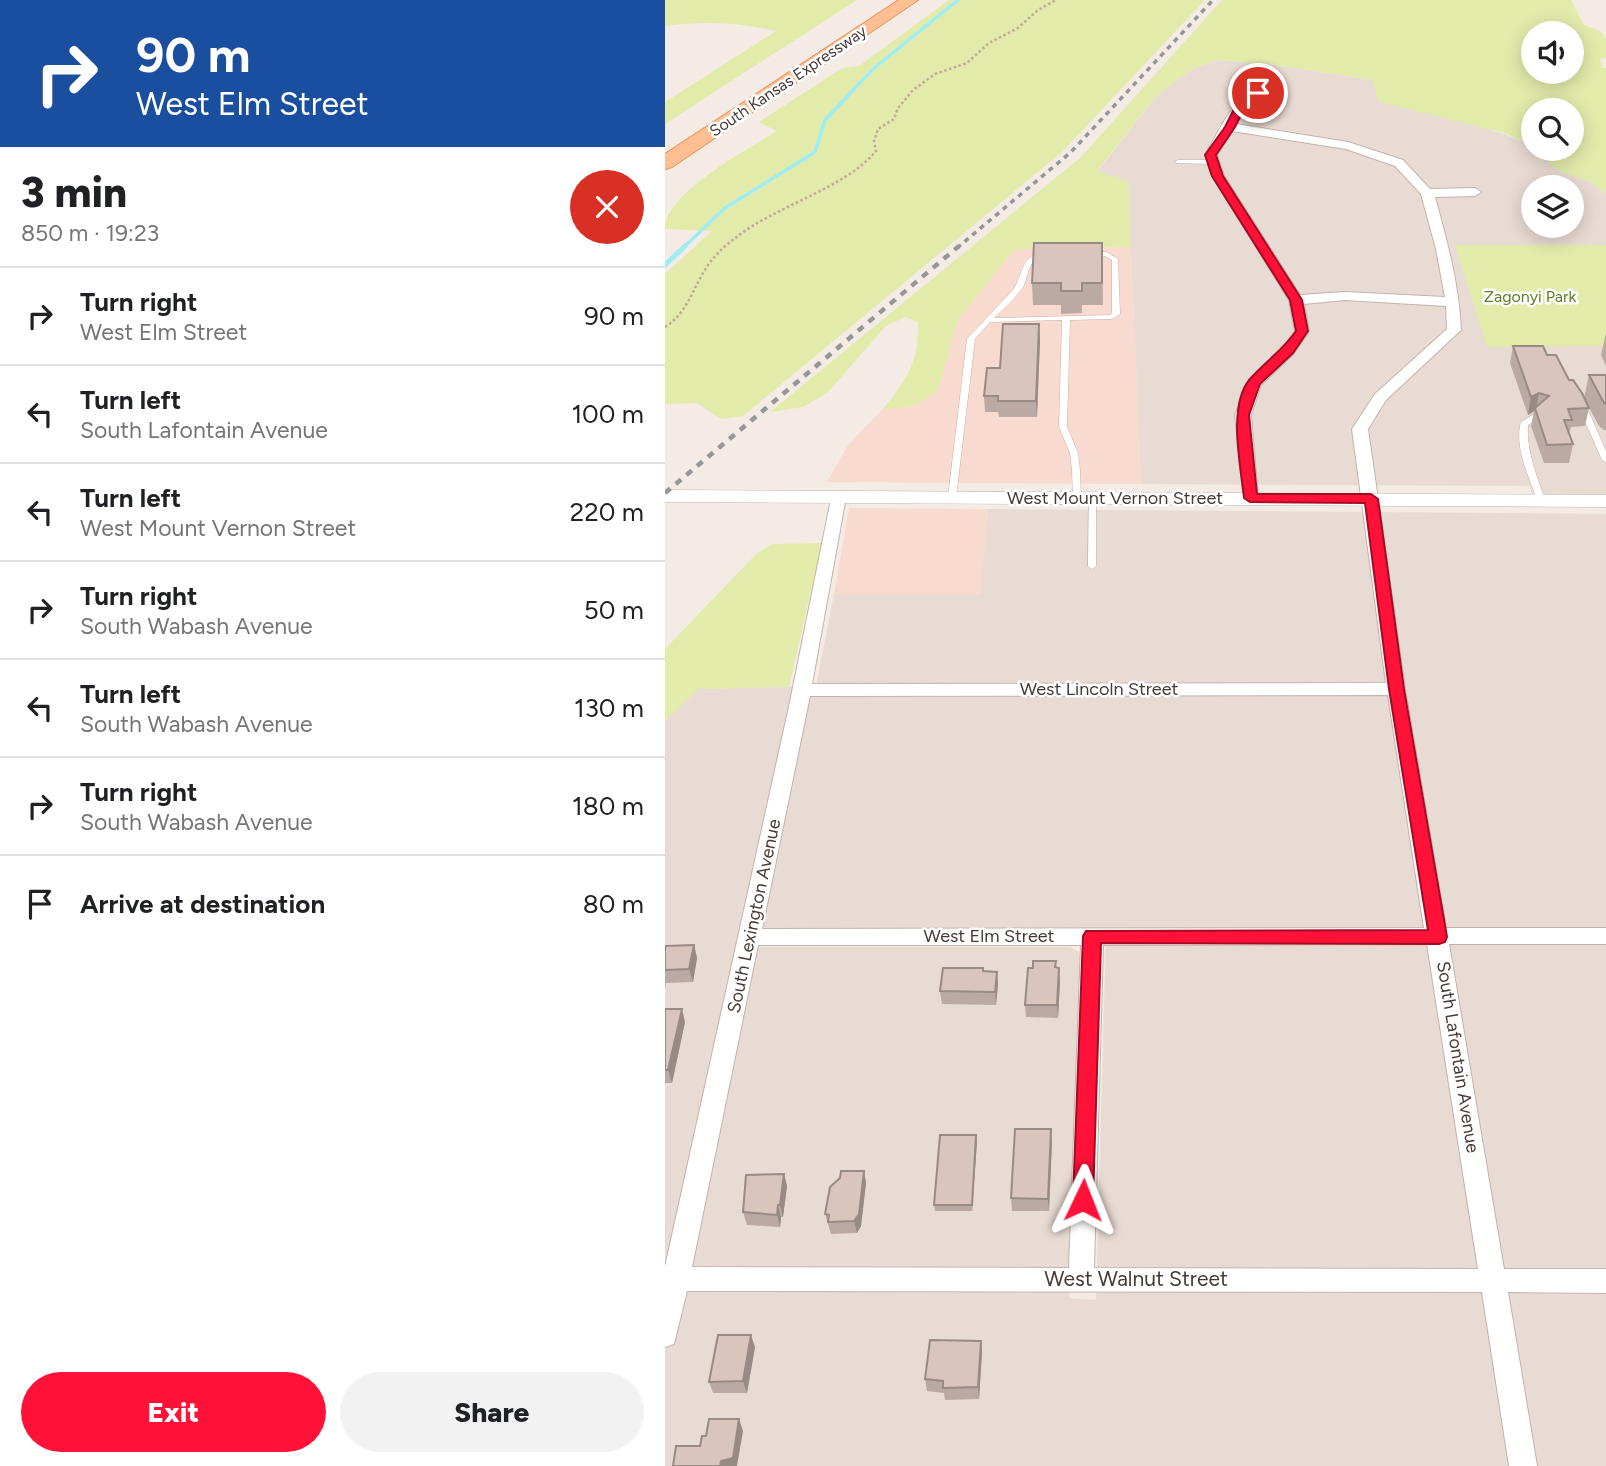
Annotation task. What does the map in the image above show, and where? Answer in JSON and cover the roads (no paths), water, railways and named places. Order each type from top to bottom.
[{"type":"main road","name":"South Kansas Expressway","points":[[665,145],[887,0]]},
{"type":"main road","name":"South Kansas Expressway","points":[[665,163],[910,0]]},
{"type":"street","points":[[1250,498],[1243,415],[1254,383],[1288,351],[1302,331],[1296,300],[1218,176],[1211,155],[1230,127],[1240,105],[1258,93],[1280,90]]},
{"type":"street","name":"South Lafontain Avenue","points":[[1230,127],[1347,146],[1399,163],[1427,193],[1443,249],[1453,302],[1454,330],[1380,397],[1360,429],[1396,689],[1439,937],[1523,1466]]},
{"type":"street","points":[[1427,193],[1475,192]]},
{"type":"street","points":[[1296,300],[1345,296],[1453,302]]},
{"type":"street","name":"West Mount Vernon Street","points":[[665,496],[1606,500]]},
{"type":"street","name":"South Lexington Avenue","points":[[665,1335],[670,1279],[750,937],[838,496]]},
{"type":"street","name":"West Lincoln Street","points":[[801,690],[1396,689]]},
{"type":"street","points":[[1081,1278],[1092,936]]},
{"type":"street","name":"West Elm Street","points":[[750,937],[1606,936]]},
{"type":"street","name":"West Walnut Street","points":[[670,1279],[1606,1281]]},
{"type":"lane","points":[[1178,162],[1213,162]]},
{"type":"lane","points":[[952,497],[971,339],[988,320],[1020,286],[1027,262],[1031,258],[1038,255],[1112,256],[1115,259],[1116,314],[1105,319],[988,320]]},
{"type":"lane","points":[[1066,320],[1063,428],[1070,439],[1077,463],[1092,566]]},
{"type":"lane","points":[[1579,399],[1606,460]]},
{"type":"lane","points":[[1539,415],[1523,427],[1524,443],[1541,500]]},
{"type":"waterway","points":[[683,248],[725,208],[815,152],[825,120],[873,69],[958,0]]},
{"type":"waterway","points":[[665,265],[685,246]]},
{"type":"railway","points":[[957,248],[1071,152],[1213,0]]},
{"type":"railway","points":[[665,493],[959,246]]},
{"type":"park label","name":"Zagonyi Park","points":[[1530,296]]}]
